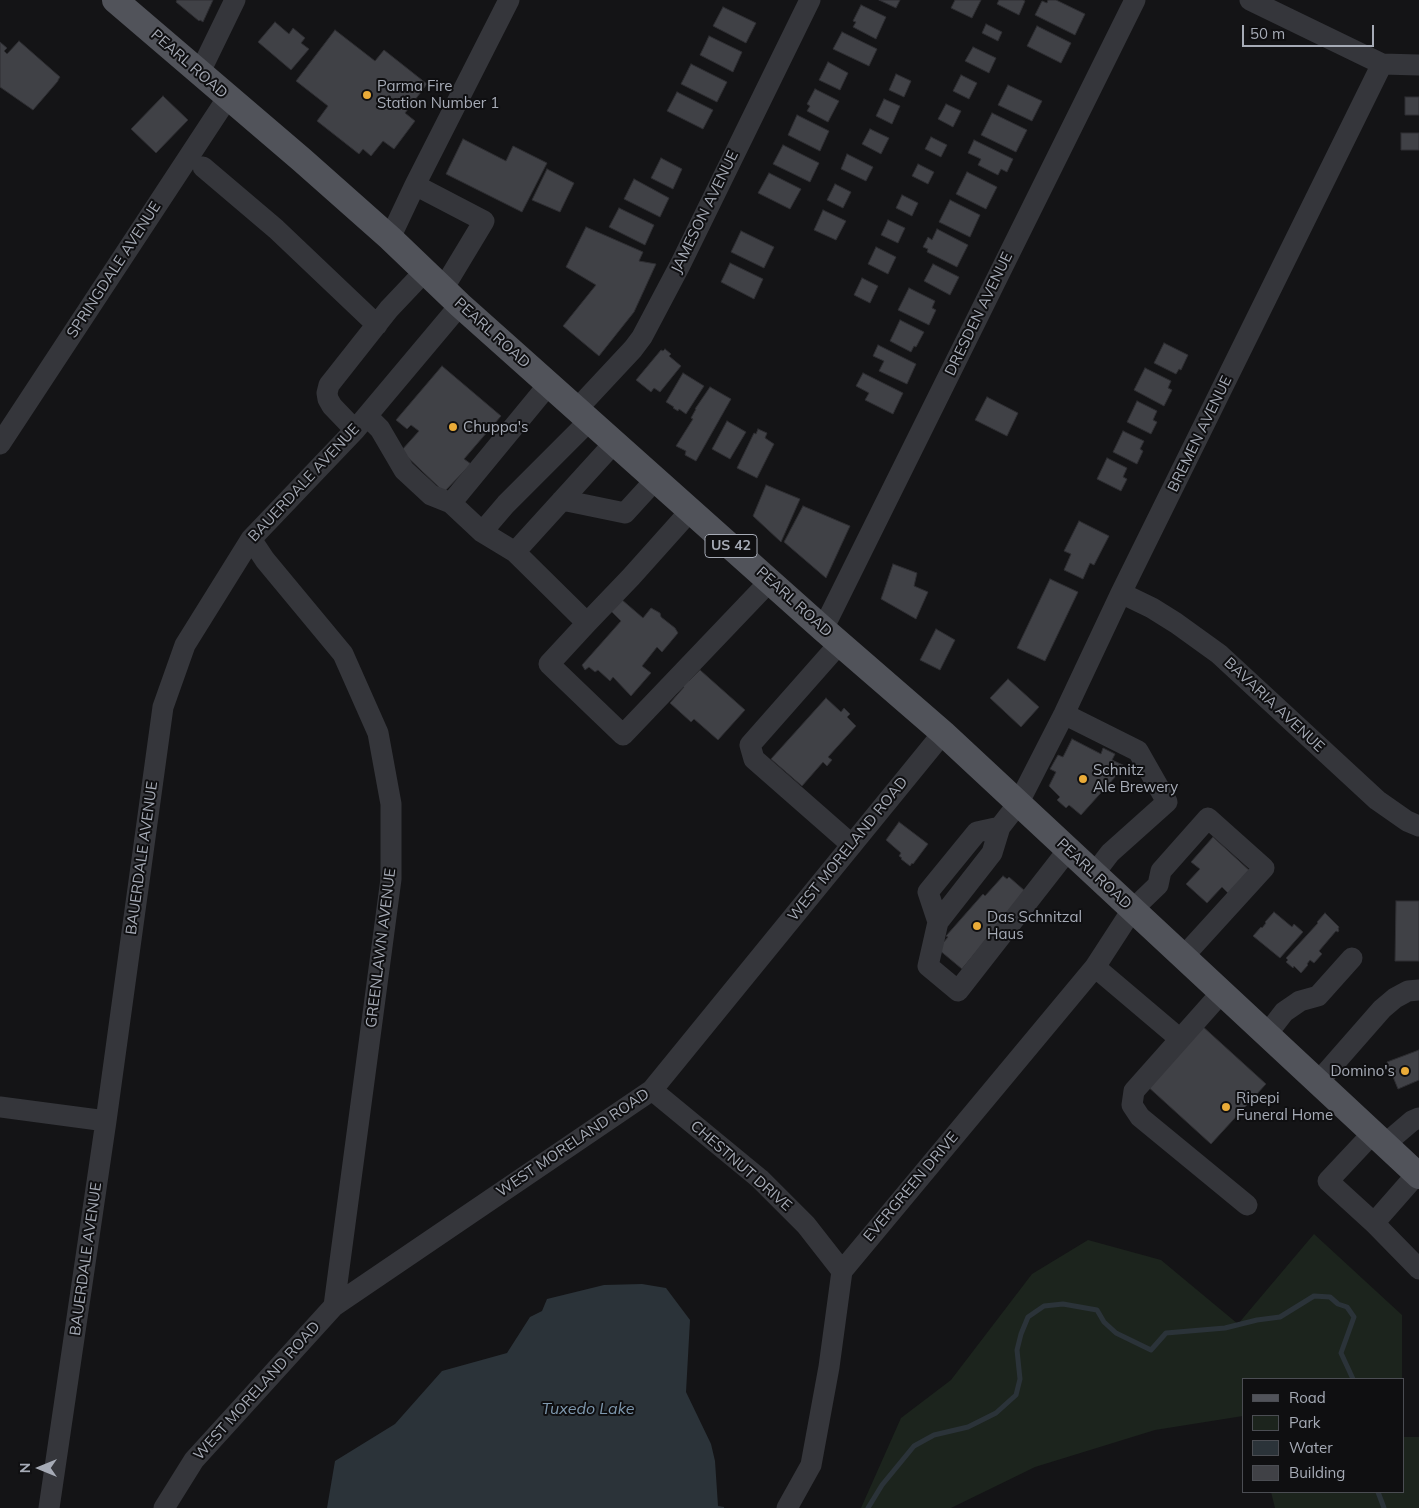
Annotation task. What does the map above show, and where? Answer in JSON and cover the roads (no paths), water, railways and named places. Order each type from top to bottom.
[{"type":"main road","name":"PEARL ROAD","points":[[115,0],[390,238],[442,288],[549,384],[943,734],[1418,1174]]},
{"type":"street","points":[[200,72],[235,0]]},
{"type":"street","points":[[390,238],[509,0]]},
{"type":"street","name":"JAMESON AVENUE","points":[[482,532],[584,414],[642,337],[810,0]]},
{"type":"street","name":"DRESDEN AVENUE","points":[[852,846],[754,759],[750,744],[832,636],[1135,0]]},
{"type":"street","points":[[1250,0],[1382,64],[1419,65]]},
{"type":"street","name":"BREMEN AVENUE","points":[[1068,850],[958,991],[928,966],[938,922],[992,854],[1000,827],[1018,804],[1064,714],[1121,593],[1382,64]]},
{"type":"street","name":"SPRINGDALE AVENUE","points":[[0,444],[228,97]]},
{"type":"street","points":[[203,167],[276,229],[377,325]]},
{"type":"street","points":[[415,185],[484,221],[442,288],[377,325],[329,385],[328,399],[332,406],[361,423],[380,429],[404,470],[431,495],[451,503],[482,532],[515,552],[586,623]]},
{"type":"street","name":"BAUERDALE AVENUE","points":[[49,1508],[106,1121],[163,707],[185,645],[251,539],[361,423],[442,288]]},
{"type":"street","points":[[451,503],[549,384]]},
{"type":"street","points":[[515,552],[615,442]]},
{"type":"street","points":[[562,500],[625,513],[656,479]]},
{"type":"street","points":[[691,510],[632,577],[586,623],[550,664],[623,735],[770,581]]},
{"type":"street","name":"GREENLAWN AVENUE","points":[[251,539],[265,560],[343,654],[378,734],[391,804],[391,879],[334,1306]]},
{"type":"street","name":"BAVARIA AVENUE","points":[[1121,593],[1152,608],[1219,654],[1377,800],[1407,821],[1419,826]]},
{"type":"street","points":[[1064,714],[1138,750],[1167,802],[1110,853],[1094,874]]},
{"type":"street","name":"WEST MORELAND ROAD","points":[[164,1508],[194,1460],[334,1306],[652,1090],[943,734]]},
{"type":"street","name":"EVERGREEN DRIVE","points":[[842,1271],[1095,967],[1132,910],[1158,885],[1161,871],[1208,818],[1264,868],[1183,957]]},
{"type":"street","points":[[1266,1034],[1284,1012],[1300,1001],[1318,996],[1352,958]]},
{"type":"street","points":[[1095,967],[1180,1039]]},
{"type":"street","points":[[1318,1082],[1382,1009],[1395,998],[1408,991],[1419,990]]},
{"type":"street","points":[[1222,992],[1134,1091],[1132,1105],[1140,1117],[1247,1205]]},
{"type":"street","name":"CHESTNUT DRIVE","points":[[652,1090],[760,1179],[806,1225],[842,1271]]},
{"type":"street","points":[[0,1107],[106,1121]]},
{"type":"street","points":[[1419,1118],[1379,1139],[1328,1181],[1374,1223],[1419,1269]]},
{"type":"street","points":[[1374,1223],[1418,1174]]},
{"type":"street","points":[[787,1508],[811,1465],[829,1367],[842,1271]]},
{"type":"water","name":"Tuxedo Lake","points":[[642,1284],[666,1288],[690,1320],[686,1392],[711,1444],[715,1461],[718,1506],[724,1508],[327,1508],[335,1461],[395,1424],[442,1371],[507,1353],[530,1317],[542,1311],[547,1299],[604,1285]]},
{"type":"waterway","points":[[868,1508],[882,1485],[914,1446],[934,1435],[968,1427],[996,1413],[1016,1395],[1020,1379],[1017,1350],[1021,1334],[1028,1317],[1044,1306],[1063,1304],[1097,1310],[1104,1322],[1116,1333],[1151,1350],[1166,1333],[1225,1328],[1257,1320],[1280,1317],[1314,1296],[1330,1297],[1338,1304],[1347,1307],[1354,1317],[1341,1353],[1353,1378]]},
{"type":"waterway","points":[[1378,1493],[1384,1508]]},
{"type":"place","name":"Parma Fire Station Number 1","points":[[367,95]]},
{"type":"place","name":"Chuppa's","points":[[453,427]]},
{"type":"place","name":"Schnitz Ale Brewery","points":[[1083,779]]},
{"type":"place","name":"Das Schnitzal Haus","points":[[977,926]]},
{"type":"place","name":"Domino's","points":[[1405,1071]]},
{"type":"place","name":"Ripepi Funeral Home","points":[[1226,1107]]}]
